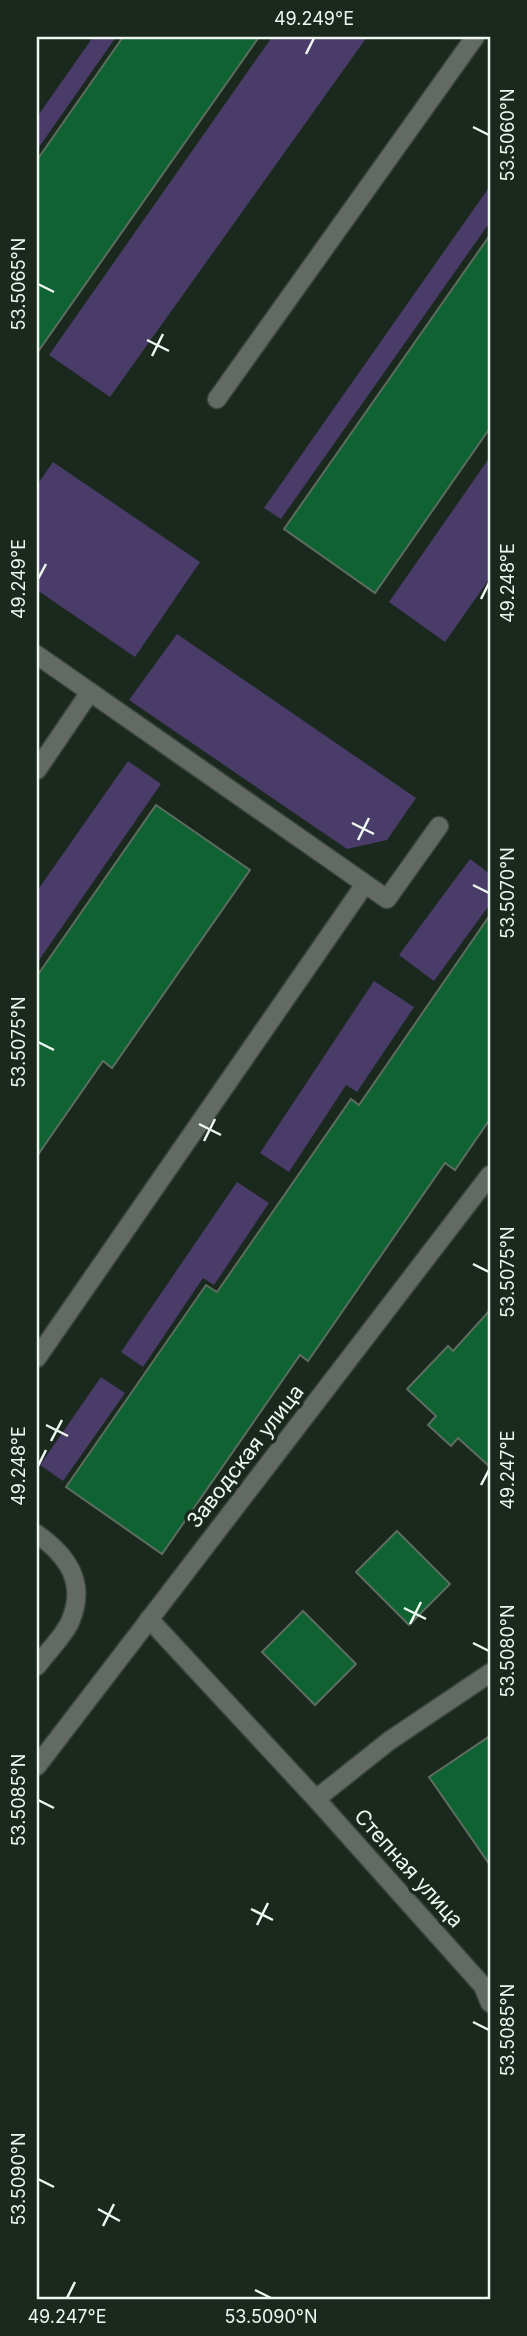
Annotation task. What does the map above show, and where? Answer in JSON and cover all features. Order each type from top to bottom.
[{"type":"street","points":[[217,399],[475,37]]},
{"type":"street","points":[[37,655],[387,899],[439,826]]},
{"type":"street","points":[[37,770],[90,692]]},
{"type":"street","points":[[37,1358],[365,884]]},
{"type":"street","name":"Заводская улица","points":[[37,1766],[490,1175]]},
{"type":"street","points":[[37,1534],[56,1548],[68,1565],[76,1583],[76,1601],[69,1623],[37,1666]]},
{"type":"street","name":"Степная улица","points":[[149,1619],[488,1990]]},
{"type":"street","points":[[316,1799],[389,1741],[490,1673]]},
{"type":"shaded area","points":[[93,37],[116,37],[37,150],[37,117]]},
{"type":"shaded area","points":[[272,37],[367,37],[110,397],[49,355]]},
{"type":"shaded area","points":[[490,186],[490,222],[281,519],[264,508]]},
{"type":"shaded area","points":[[490,457],[490,578],[445,642],[389,602]]},
{"type":"shaded area","points":[[53,462],[200,562],[135,657],[37,590],[37,485]]},
{"type":"shaded area","points":[[177,634],[416,798],[387,840],[347,849],[129,700]]},
{"type":"shaded area","points":[[128,761],[161,784],[37,963],[37,891]]},
{"type":"shaded area","points":[[470,859],[490,874],[490,904],[434,981],[399,955]]},
{"type":"shaded area","points":[[374,981],[414,1007],[357,1092],[346,1085],[289,1172],[260,1153]]},
{"type":"shaded area","points":[[237,1182],[269,1203],[214,1285],[203,1278],[143,1367],[121,1352]]},
{"type":"shaded area","points":[[101,1377],[125,1393],[63,1481],[40,1465]]},
{"type":"building","points":[[123,37],[259,37],[37,353],[37,160]]},
{"type":"building","points":[[490,235],[490,428],[375,593],[284,529]]},
{"type":"building","points":[[156,805],[250,870],[112,1068],[103,1061],[37,1156],[37,976]]},
{"type":"building","points":[[490,915],[490,1119],[455,1170],[445,1163],[308,1361],[300,1355],[162,1554],[66,1487],[206,1285],[217,1292],[351,1099],[359,1105]]},
{"type":"building","points":[[490,1310],[490,1467],[458,1438],[451,1446],[428,1425],[436,1416],[407,1389],[448,1346],[453,1351]]},
{"type":"building","points":[[397,1531],[450,1584],[409,1625],[356,1572]]},
{"type":"building","points":[[303,1611],[356,1664],[315,1705],[262,1652]]},
{"type":"building","points":[[490,1736],[490,1865],[429,1777]]}]
